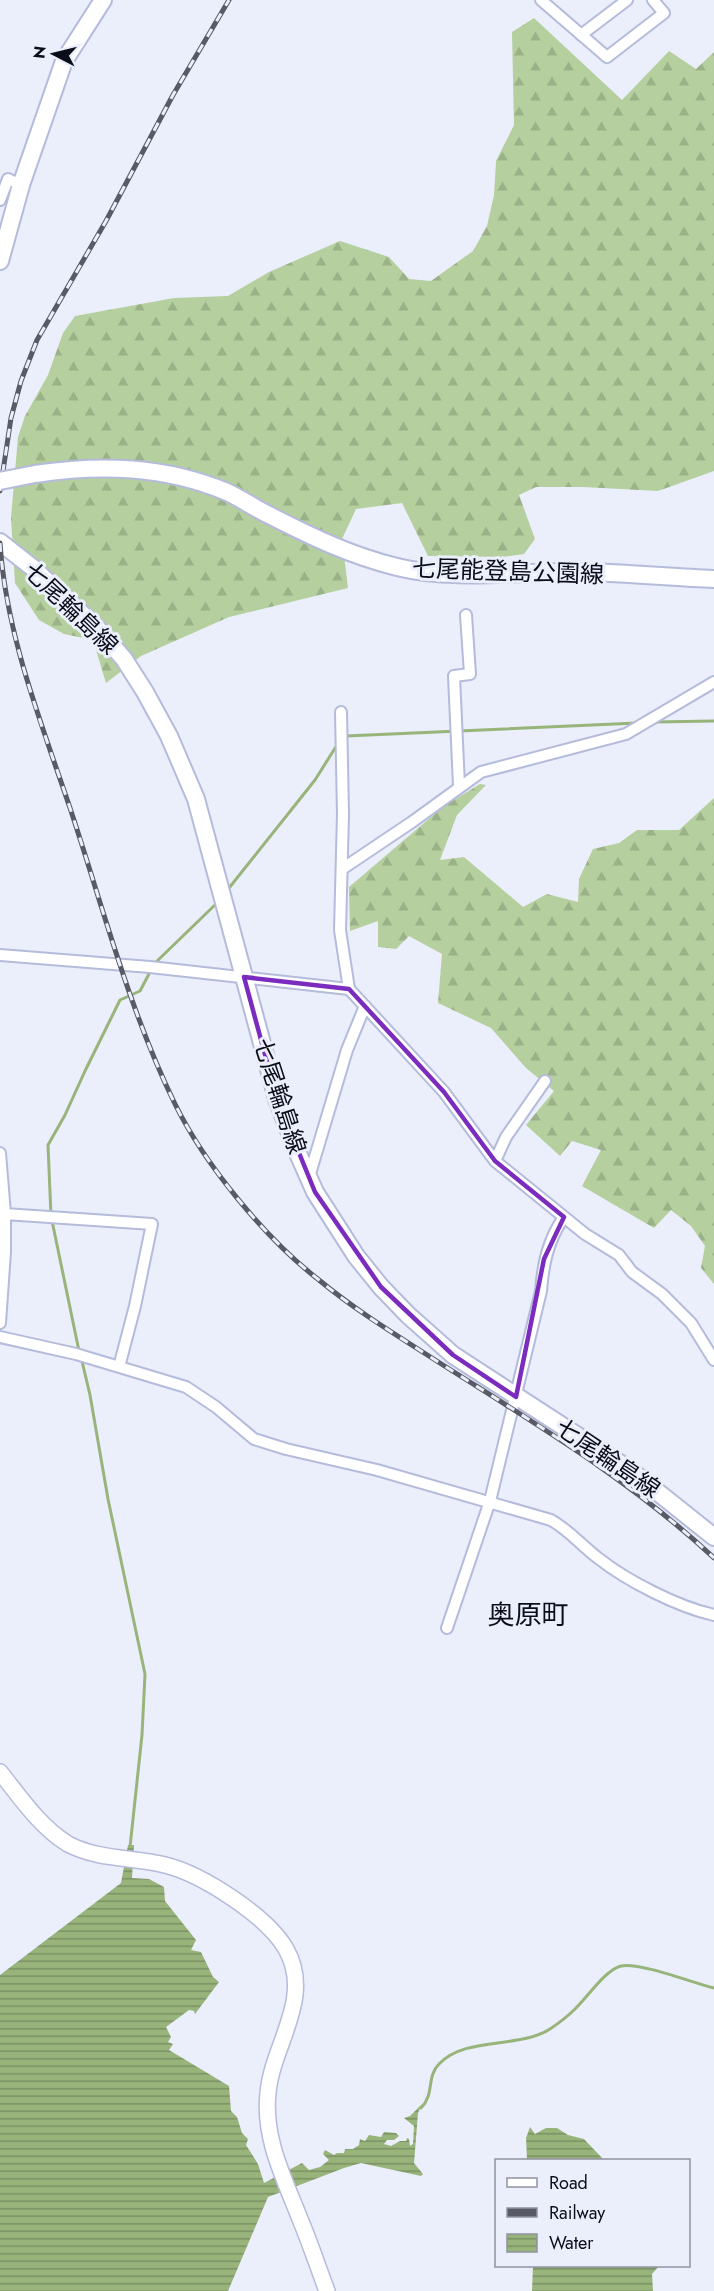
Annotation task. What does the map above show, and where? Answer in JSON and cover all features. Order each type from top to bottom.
[{"type":"main road","points":[[0,261],[21,185],[64,61],[103,0]]},
{"type":"main road","name":"七尾能登島公園線","points":[[0,481],[74,469],[119,467],[186,477],[228,493],[269,516],[343,551],[398,568],[433,573],[582,572],[714,579]]},
{"type":"main road","name":"七尾輪島線","points":[[0,542],[33,568],[97,628],[117,651],[145,692],[169,736],[196,799],[278,1099],[315,1192],[335,1226],[381,1287],[453,1355],[630,1470],[714,1537]]},
{"type":"street","points":[[541,0],[607,57],[663,13],[653,0]]},
{"type":"street","points":[[581,35],[627,0]]},
{"type":"street","points":[[0,200],[8,179],[21,185]]},
{"type":"street","points":[[459,786],[454,676],[470,674],[466,615]]},
{"type":"street","points":[[342,869],[481,772],[626,734],[714,682]]},
{"type":"street","points":[[341,712],[340,930],[349,989],[444,1092],[495,1161],[585,1234],[619,1254],[632,1272],[662,1294],[691,1323],[714,1360]]},
{"type":"street","points":[[0,955],[152,967],[349,989]]},
{"type":"street","points":[[309,1177],[347,1050],[365,1006]]},
{"type":"street","points":[[495,1161],[506,1137],[545,1081]]},
{"type":"street","points":[[0,1154],[5,1214],[0,1323]]},
{"type":"street","points":[[5,1214],[152,1224],[135,1306],[119,1367]]},
{"type":"street","points":[[447,1628],[490,1501],[540,1291],[544,1259],[556,1229],[564,1217]]},
{"type":"street","points":[[0,1338],[82,1355],[186,1388],[216,1407],[254,1439],[490,1501],[551,1520],[567,1530],[598,1559],[641,1585],[683,1605],[714,1615]]},
{"type":"street","points":[[0,1772],[38,1819],[68,1844],[96,1855],[166,1865],[199,1879],[272,1930],[287,1950],[295,1976],[294,2006],[271,2074],[268,2093],[269,2138],[327,2291]]},
{"type":"highlighted area","points":[[244,977],[349,989],[444,1092],[495,1161],[564,1217],[544,1259],[516,1397],[453,1355],[381,1287],[315,1192],[277,1099]]},
{"type":"green space","points":[[534,18],[622,100],[669,51],[696,69],[714,52],[714,471],[658,491],[536,487],[519,495],[535,539],[524,554],[502,557],[428,556],[402,503],[356,509],[342,539],[348,588],[229,617],[141,656],[106,683],[93,640],[64,634],[39,620],[15,583],[11,518],[18,437],[25,416],[48,375],[63,333],[75,316],[174,298],[228,296],[269,272],[340,241],[389,257],[409,279],[431,281],[473,251],[487,226],[494,195],[496,161],[514,125],[512,32]]},
{"type":"green space","points":[[480,784],[486,785],[457,815],[440,860],[464,857],[523,907],[547,894],[578,902],[579,879],[593,849],[619,843],[637,830],[679,830],[714,798],[714,1284],[701,1268],[705,1246],[691,1226],[671,1210],[654,1228],[582,1186],[601,1150],[572,1141],[560,1156],[526,1125],[554,1091],[526,1068],[491,1028],[438,1003],[442,954],[409,936],[396,949],[378,947],[378,921],[350,931],[349,887],[444,806]]},
{"type":"water","points":[[128,1845],[134,1845],[132,1878],[149,1879],[164,1887],[165,1901],[196,1940],[191,1950],[201,1952],[213,1977],[219,1982],[195,2014],[194,2011],[189,2010],[166,2027],[171,2037],[168,2042],[173,2044],[169,2050],[229,2086],[231,2111],[237,2117],[242,2133],[248,2139],[246,2145],[258,2164],[264,2183],[302,2163],[309,2170],[320,2167],[329,2160],[323,2154],[325,2150],[334,2155],[344,2153],[345,2149],[353,2149],[359,2145],[360,2139],[365,2141],[369,2135],[381,2137],[384,2132],[396,2133],[399,2136],[394,2140],[387,2140],[384,2144],[391,2146],[400,2141],[406,2141],[407,2138],[410,2146],[413,2144],[414,2126],[404,2118],[410,2116],[422,2104],[418,2113],[414,2163],[423,2174],[421,2176],[361,2163],[268,2197],[228,2291],[0,2291],[0,1975],[121,1883]]},
{"type":"water","points":[[530,2127],[535,2134],[546,2128],[557,2128],[568,2135],[584,2139],[603,2159],[527,2159],[526,2138]]},
{"type":"water","points":[[533,2267],[658,2267],[652,2274],[653,2291],[532,2291]]},
{"type":"waterway","points":[[655,722],[714,721]]},
{"type":"waterway","points":[[346,736],[637,723]]},
{"type":"waterway","points":[[229,888],[315,780],[337,745]]},
{"type":"waterway","points":[[154,964],[218,902]]},
{"type":"waterway","points":[[79,1351],[51,1216],[48,1145],[65,1115],[120,1000],[140,991],[151,970]]},
{"type":"waterway","points":[[81,1357],[145,1674],[142,1735],[130,1847]]},
{"type":"waterway","points":[[421,2108],[428,2097],[435,2069],[450,2055],[477,2046],[523,2039],[550,2029],[572,2012],[609,1973],[621,1966],[641,1967],[714,1988]]},
{"type":"railway","points":[[0,491],[11,418],[21,381],[37,340],[106,221],[173,95],[229,0]]},
{"type":"railway","points":[[0,543],[9,611],[26,678],[130,995],[175,1104],[203,1151],[258,1222],[299,1263],[332,1291],[613,1476],[682,1529],[714,1558]]},
{"type":"district","name":"奥原町","points":[[528,1614]]}]
